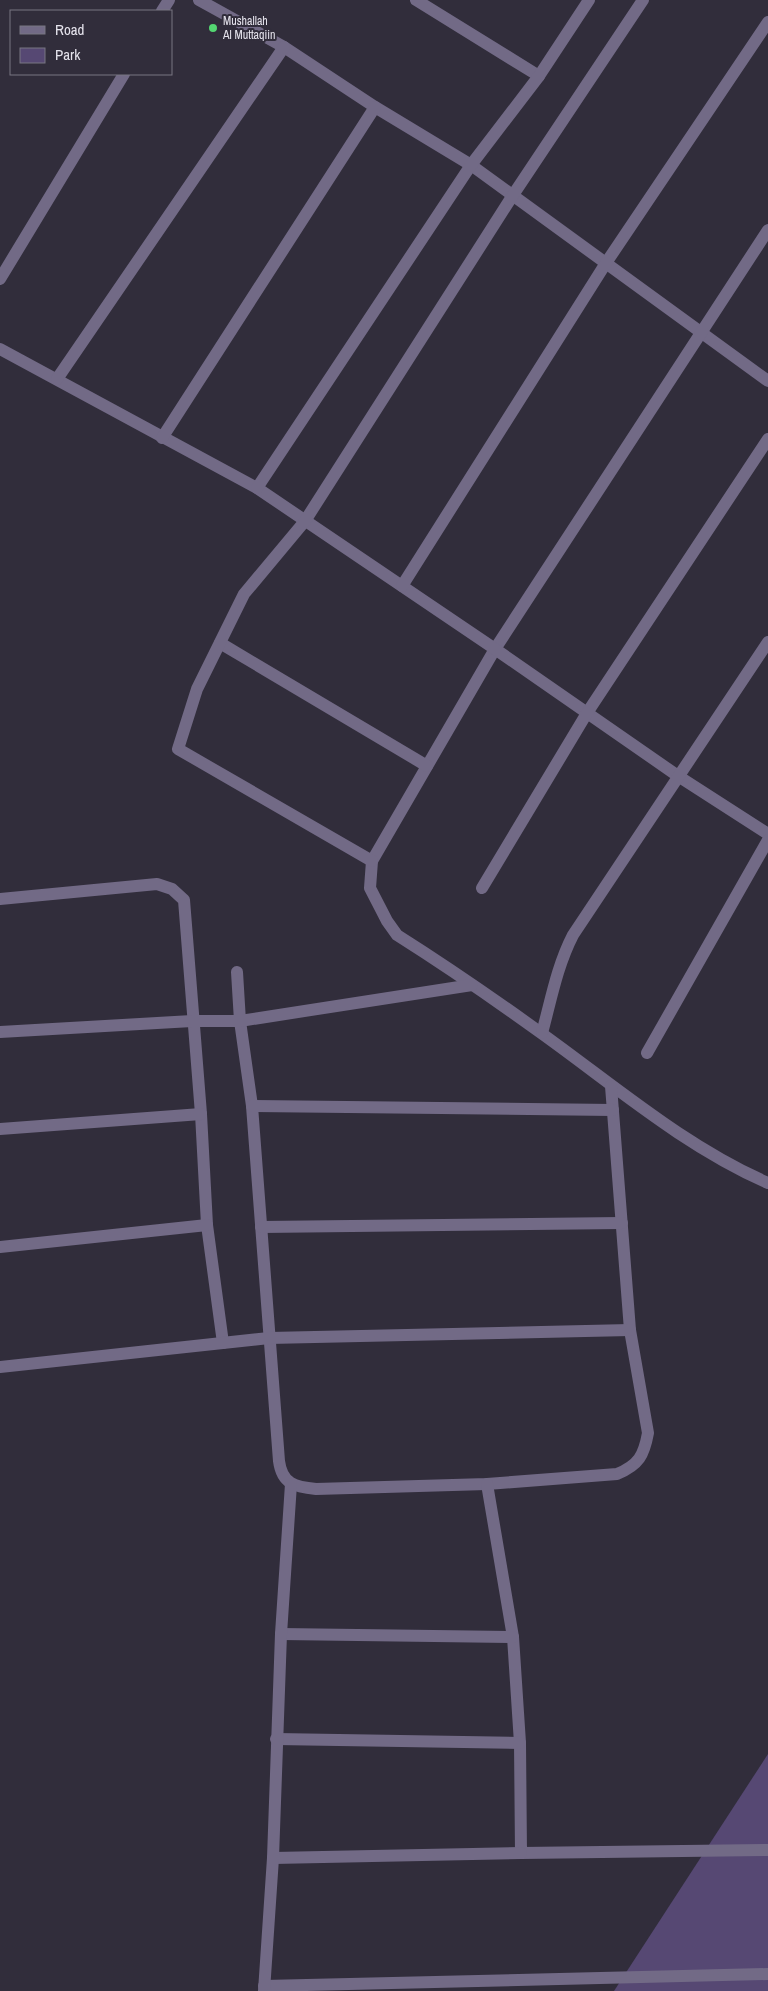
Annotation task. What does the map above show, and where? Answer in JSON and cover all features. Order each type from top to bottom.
[{"type":"street","points":[[199,0],[284,47],[375,107],[471,165],[768,381]]},
{"type":"street","points":[[416,0],[539,76]]},
{"type":"street","points":[[257,488],[471,165],[539,76],[589,0]]},
{"type":"street","points":[[372,861],[178,749],[193,699],[244,594],[305,521],[513,195],[643,0]]},
{"type":"street","points":[[402,586],[606,263],[768,22]]},
{"type":"street","points":[[56,379],[284,47]]},
{"type":"street","points":[[0,279],[123,75]]},
{"type":"street","points":[[162,438],[375,107]]},
{"type":"street","points":[[768,230],[700,331],[496,649],[372,861],[370,888],[391,928],[397,934],[542,1033],[667,1127],[710,1153],[768,1184]]},
{"type":"street","points":[[0,349],[257,488],[496,649],[678,776],[768,834]]},
{"type":"street","points":[[482,888],[588,713],[768,439]]},
{"type":"street","points":[[542,1033],[564,952],[573,935],[768,642]]},
{"type":"street","points":[[220,643],[428,766]]},
{"type":"street","points":[[647,1054],[768,840]]},
{"type":"street","points":[[0,899],[157,884],[172,889],[184,900],[192,1021],[201,1114],[207,1225],[223,1343]]},
{"type":"street","points":[[237,972],[240,1021],[252,1106],[280,1470],[291,1484],[300,1487],[316,1489],[487,1484],[617,1474],[628,1469],[638,1461],[645,1449],[648,1433],[630,1330],[611,1086]]},
{"type":"street","points":[[0,1032],[192,1021],[240,1021],[472,985]]},
{"type":"street","points":[[252,1106],[613,1110]]},
{"type":"street","points":[[0,1129],[201,1114]]},
{"type":"street","points":[[261,1227],[622,1223]]},
{"type":"street","points":[[0,1247],[207,1225]]},
{"type":"street","points":[[0,1367],[269,1338],[630,1330]]},
{"type":"street","points":[[291,1484],[281,1634],[273,1858],[264,1988],[768,1974]]},
{"type":"street","points":[[487,1484],[513,1637],[520,1743],[521,1853]]},
{"type":"street","points":[[281,1634],[513,1637]]},
{"type":"street","points":[[276,1739],[520,1743]]},
{"type":"street","points":[[273,1858],[768,1850]]},
{"type":"green space","points":[[768,1754],[768,1991],[614,1991]]},
{"type":"place","name":"Mushallah Al Muttaqiin","points":[[213,28]]}]
